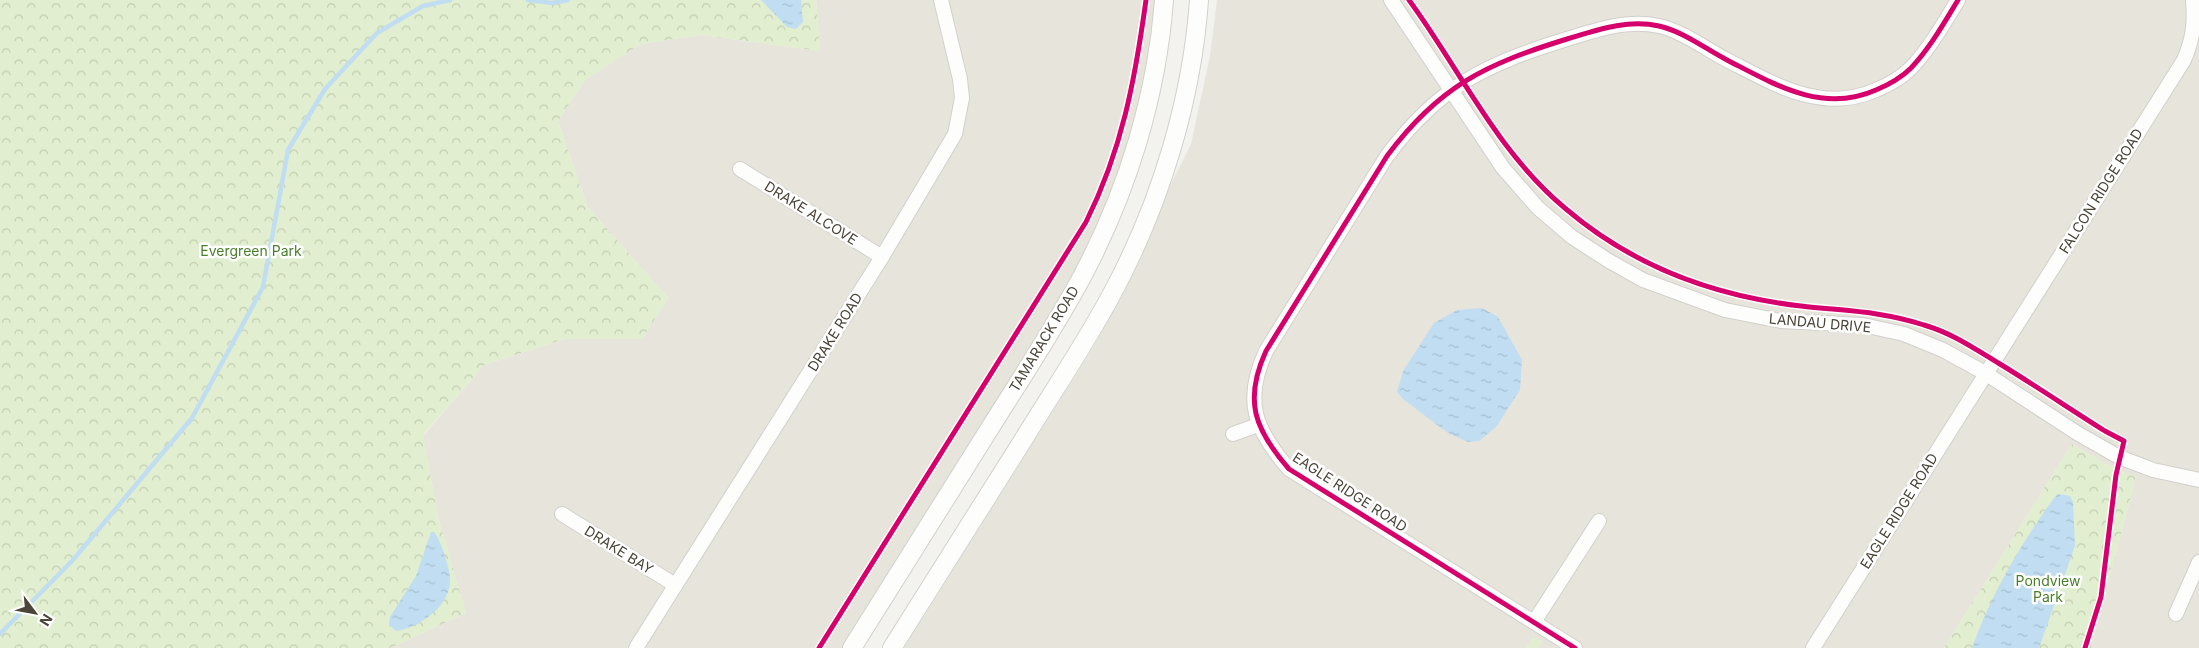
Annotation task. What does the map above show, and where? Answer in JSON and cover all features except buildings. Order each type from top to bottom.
[{"type":"street","name":"DRAKE ROAD","points":[[638,647],[948,150],[960,116],[962,98],[960,79],[941,0]]},
{"type":"street","name":"TAMARACK ROAD","points":[[852,648],[1054,326],[1100,240],[1130,166],[1141,129],[1158,49],[1164,0]]},
{"type":"street","points":[[892,648],[1074,358],[1116,287],[1147,217],[1177,125],[1193,50],[1199,0]]},
{"type":"street","name":"LANDAU DRIVE","points":[[1391,0],[1503,168],[1538,208],[1572,237],[1643,280],[1725,310],[1781,321],[1863,325],[1904,334],[1943,350],[1985,374],[2077,433],[2119,457],[2153,470],[2199,480]]},
{"type":"street","points":[[1450,90],[1480,72],[1522,53],[1606,27],[1635,24],[1661,27],[1785,90],[1806,97],[1826,100],[1852,98],[1890,84],[1909,70],[1925,52],[1958,0]]},
{"type":"street","name":"FALCON RIDGE ROAD","points":[[1985,374],[2184,60],[2193,39],[2193,0]]},
{"type":"street","name":"EAGLE RIDGE ROAD","points":[[1450,90],[1409,126],[1387,156],[1266,351],[1257,369],[1255,388],[1258,425],[1267,442],[1289,469],[1576,648]]},
{"type":"street","name":"DRAKE ALCOVE","points":[[740,169],[882,257]]},
{"type":"street","name":"EAGLE RIDGE ROAD","points":[[1813,648],[1985,374]]},
{"type":"street","points":[[1233,434],[1258,425]]},
{"type":"street","name":"DRAKE BAY","points":[[562,514],[675,585]]},
{"type":"street","points":[[1534,622],[1599,521]]},
{"type":"street","points":[[2176,614],[2199,562]]},
{"type":"shaded area","points":[[816,0],[1164,0],[1158,49],[1100,240],[844,648],[390,648],[466,613],[438,517],[423,436],[484,365],[564,339],[642,339],[668,298],[587,206],[558,121],[585,80],[641,44],[702,35],[820,51]]},
{"type":"shaded area","points":[[1217,0],[2199,0],[2199,648],[2091,648],[2136,477],[2104,463],[2072,444],[1944,648],[1538,648],[1542,642],[1534,637],[1526,648],[904,648],[1094,346],[1135,271],[1169,188],[1191,144],[1210,56]]},
{"type":"green space","name":"Evergreen Park","points":[[0,0],[816,0],[820,51],[702,35],[641,44],[585,80],[558,121],[587,206],[668,298],[642,339],[564,339],[484,365],[423,435],[438,517],[466,613],[390,648],[0,648]]},
{"type":"green space","name":"Pondview Park","points":[[2072,444],[2104,463],[2136,477],[2091,648],[1944,648]]},
{"type":"green space","points":[[1534,637],[1542,642],[1538,648],[1526,648]]},
{"type":"water","points":[[761,0],[801,0],[803,22],[796,29],[787,27]]},
{"type":"water","points":[[1482,308],[1498,317],[1522,360],[1520,390],[1496,427],[1479,441],[1468,442],[1448,433],[1403,399],[1397,392],[1403,371],[1434,323],[1457,310]]},
{"type":"water","points":[[2058,494],[2070,496],[2073,502],[2075,546],[2039,648],[1972,648],[1988,608],[2008,570],[2030,533]]},
{"type":"water","points":[[431,532],[434,532],[444,553],[450,576],[449,589],[439,607],[432,614],[414,625],[396,631],[389,625],[390,617],[416,576]]},
{"type":"waterway","points":[[0,634],[72,561],[192,418],[263,287],[288,150],[325,89],[377,33],[423,6],[450,0]]},
{"type":"waterway","points":[[528,0],[552,3],[568,0]]},
{"type":"cycle path","points":[[819,648],[1086,222],[1109,168],[1118,141],[1132,86],[1146,0]]},
{"type":"cycle path","points":[[1409,0],[1481,110],[1520,162],[1542,187],[1566,209],[1619,247],[1647,263],[1676,276],[1737,295],[1801,306],[1878,314],[1934,328],[1972,347],[2124,441],[2116,475],[2101,597],[2085,648]]},
{"type":"cycle path","points":[[1575,648],[1289,469],[1268,441],[1256,414],[1254,400],[1255,385],[1266,351],[1387,156],[1406,132],[1445,95],[1488,69],[1538,48],[1590,32],[1624,25],[1647,24],[1668,28],[1763,78],[1799,93],[1837,99],[1856,97],[1890,83],[1911,68],[1931,44],[1958,0]]}]
